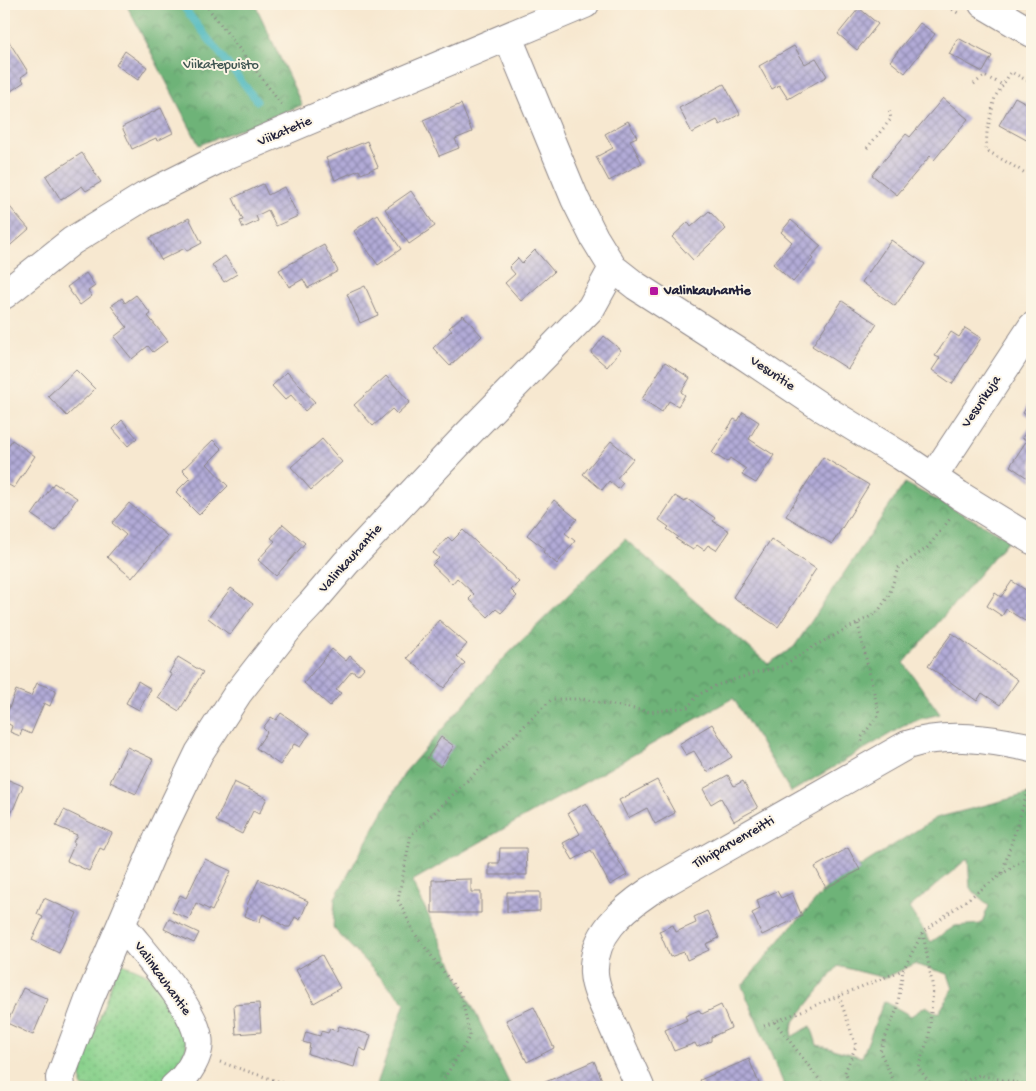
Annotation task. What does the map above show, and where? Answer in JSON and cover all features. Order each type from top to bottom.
[{"type":"street","name":"Viikatetie","points":[[4,295],[72,241],[145,196],[230,154],[298,127],[585,4]]},
{"type":"street","points":[[982,4],[1032,33]]},
{"type":"street","points":[[508,37],[575,199],[594,237],[614,268]]},
{"type":"street","name":"Vesuritie","points":[[614,268],[636,286],[681,316],[1032,540]]},
{"type":"street","name":"Valinkauhantie","points":[[61,1087],[60,1078],[89,1000],[160,836],[199,753],[238,693],[292,624],[346,562],[591,308],[614,268]]},
{"type":"street","name":"Vesurikuja","points":[[933,477],[1032,327]]},
{"type":"street","name":"Tilhiparvenreitti","points":[[640,1087],[597,988],[594,974],[594,960],[597,948],[602,936],[618,915],[650,891],[907,745],[946,737],[1008,743],[1032,748]]},
{"type":"street","name":"Valinkauhantie","points":[[122,925],[165,979],[188,1012],[198,1037],[197,1054]]},
{"type":"street","points":[[174,1087],[182,1080],[197,1054]]},
{"type":"path","points":[[205,4],[298,127]]},
{"type":"path","points":[[1032,83],[1011,72],[995,96],[986,132],[986,150],[1032,177]]},
{"type":"path","points":[[974,84],[984,76],[1002,85]]},
{"type":"path","points":[[867,148],[891,119],[889,108]]},
{"type":"path","points":[[439,1087],[470,1036],[461,995],[415,934],[398,900],[411,835],[552,699],[582,699],[650,712],[688,707],[698,695],[717,684],[758,672],[781,668],[816,645],[877,613],[889,595],[898,568],[927,548],[948,522],[959,495]]},
{"type":"path","points":[[858,624],[879,714],[861,738],[869,766]]},
{"type":"path","points":[[1002,874],[1032,778]]},
{"type":"path","points":[[896,1087],[880,1051],[897,1009],[903,970],[923,932],[1032,854]]},
{"type":"path","points":[[923,932],[934,989],[929,1037],[918,1067],[932,1087]]},
{"type":"path","points":[[764,1026],[903,970]]},
{"type":"path","points":[[839,996],[856,1046],[845,1072],[852,1087]]},
{"type":"path","points":[[775,1022],[825,1087]]},
{"type":"path","points":[[197,1054],[295,1087]]},
{"type":"path","points":[[950,1087],[980,1074],[1031,1087]]},
{"type":"path","points":[[903,1087],[944,1087]]},
{"type":"green space","name":"Viikatepuisto","points":[[126,4],[255,4],[302,105],[199,145]]},
{"type":"green space","points":[[905,483],[1009,539],[904,663],[940,714],[912,721],[791,792],[733,698],[412,881],[511,1087],[376,1087],[405,1003],[333,928],[335,898],[405,772],[505,657],[625,539],[768,664],[794,647]]},
{"type":"green space","points":[[1032,793],[1032,1087],[785,1087],[742,986],[793,924],[826,888],[936,818]],"holes":[[[968,858],[970,888],[989,906],[981,924],[955,926],[931,942],[909,908]],[[914,964],[948,974],[953,989],[938,1014],[926,1006],[911,1016],[884,1001],[862,1057],[817,1045],[811,1026],[791,1037],[793,1023],[838,966],[885,978]]]},
{"type":"green space","points":[[119,962],[151,976],[156,981],[176,1010],[186,1034],[184,1056],[179,1066],[171,1077],[159,1087],[83,1087],[81,1085],[81,1072]]},
{"type":"building","points":[[859,8],[878,24],[857,50],[838,34]]},
{"type":"building","points":[[920,23],[935,34],[905,73],[890,61]]},
{"type":"building","points":[[958,38],[992,56],[983,72],[949,54]]},
{"type":"building","points":[[8,40],[28,72],[21,77],[24,82],[4,96],[4,43]]},
{"type":"building","points":[[794,46],[805,64],[816,58],[827,76],[788,99],[779,85],[772,89],[759,66]]},
{"type":"building","points":[[125,51],[147,67],[138,80],[116,65]]},
{"type":"building","points":[[724,84],[740,114],[720,125],[717,120],[692,133],[679,108]]},
{"type":"building","points":[[1015,97],[1032,106],[1032,143],[999,125]]},
{"type":"building","points":[[943,98],[968,119],[934,160],[930,156],[897,195],[872,175],[906,134],[910,137]]},
{"type":"building","points":[[461,104],[472,132],[455,139],[459,148],[439,156],[423,120]]},
{"type":"building","points":[[161,108],[173,133],[157,141],[156,138],[132,149],[122,127]]},
{"type":"building","points":[[628,121],[637,137],[630,140],[642,163],[609,181],[596,157],[613,148],[605,134]]},
{"type":"building","points":[[367,141],[378,167],[361,174],[359,170],[335,180],[326,158]]},
{"type":"building","points":[[82,153],[101,182],[86,191],[82,186],[61,200],[46,176]]},
{"type":"building","points":[[263,184],[268,195],[284,187],[298,216],[276,226],[268,210],[256,216],[258,221],[243,228],[240,221],[243,220],[233,198]]},
{"type":"building","points":[[411,191],[435,226],[409,244],[385,209]]},
{"type":"building","points":[[10,207],[29,229],[4,251],[4,212]]},
{"type":"building","points":[[709,211],[726,229],[693,260],[672,237],[688,222],[691,227]]},
{"type":"building","points":[[377,214],[401,249],[378,265],[354,231]]},
{"type":"building","points":[[189,218],[202,243],[187,251],[185,248],[161,260],[150,238]]},
{"type":"building","points":[[791,220],[821,246],[811,257],[813,259],[793,282],[773,264],[792,242],[781,232]]},
{"type":"building","points":[[891,240],[925,264],[895,306],[862,282]]},
{"type":"building","points":[[324,245],[338,271],[308,288],[303,279],[289,287],[279,270]]},
{"type":"building","points":[[535,250],[554,272],[521,301],[505,283],[515,274],[509,267],[518,258],[522,263]]},
{"type":"building","points":[[225,256],[237,274],[224,282],[212,265]]},
{"type":"building","points":[[86,273],[95,286],[88,291],[92,296],[80,305],[67,287]]},
{"type":"building","points":[[365,286],[378,315],[360,323],[347,294]]},
{"type":"building","points":[[136,295],[151,314],[148,316],[168,341],[153,352],[148,346],[132,359],[114,337],[127,327],[111,306],[122,298],[125,303]]},
{"type":"building","points":[[842,301],[877,324],[848,369],[812,346]]},
{"type":"building","points":[[463,315],[482,336],[450,366],[433,348],[452,330],[449,328]]},
{"type":"building","points":[[965,328],[981,338],[952,384],[932,370],[940,358],[935,356],[951,332],[959,337]]},
{"type":"building","points":[[604,336],[621,350],[607,367],[591,353]]},
{"type":"building","points":[[665,362],[690,378],[681,392],[685,395],[678,406],[669,401],[662,412],[642,399]]},
{"type":"building","points":[[76,370],[95,389],[67,416],[48,396]]},
{"type":"building","points":[[287,372],[315,402],[305,411],[291,395],[285,400],[272,386]]},
{"type":"building","points":[[386,376],[410,402],[397,414],[392,409],[373,426],[354,405]]},
{"type":"building","points":[[1032,398],[1032,419],[1023,413]]},
{"type":"building","points":[[743,412],[759,422],[749,439],[774,455],[756,483],[742,475],[746,469],[730,458],[727,462],[712,453],[734,419],[738,421]]},
{"type":"building","points":[[122,420],[137,438],[128,446],[113,429]]},
{"type":"building","points":[[1032,423],[1032,481],[1010,466],[1027,440],[1022,438]]},
{"type":"building","points":[[322,439],[342,462],[311,490],[291,467]]},
{"type":"building","points":[[12,440],[35,456],[14,488],[4,482],[4,453]]},
{"type":"building","points":[[213,440],[222,449],[207,464],[228,486],[199,515],[176,492],[190,478],[182,470]]},
{"type":"building","points":[[611,441],[633,459],[617,478],[623,483],[618,489],[609,481],[602,490],[583,474]]},
{"type":"building","points":[[823,457],[869,485],[832,544],[786,516]]},
{"type":"building","points":[[54,483],[77,498],[55,531],[32,515]]},
{"type":"building","points":[[675,496],[685,502],[687,499],[715,518],[713,521],[729,531],[716,550],[708,545],[704,550],[697,545],[693,550],[676,539],[678,537],[659,520]]},
{"type":"building","points":[[554,500],[577,519],[565,533],[575,541],[557,564],[543,552],[545,549],[527,535]]},
{"type":"building","points":[[129,503],[167,536],[132,578],[107,557],[126,535],[112,523]]},
{"type":"building","points":[[283,524],[305,543],[276,576],[258,560],[275,541],[271,538]]},
{"type":"building","points":[[463,530],[519,582],[511,590],[517,596],[501,613],[496,609],[488,617],[469,599],[474,594],[457,578],[452,584],[432,565],[439,558],[433,553],[448,537],[452,541]]},
{"type":"building","points":[[771,539],[816,569],[778,627],[733,597]]},
{"type":"building","points":[[1012,581],[1032,594],[1032,609],[1025,621],[1006,609],[1002,616],[987,606],[995,593],[1001,597]]},
{"type":"building","points":[[231,588],[253,604],[230,635],[208,618]]},
{"type":"building","points":[[439,620],[467,644],[457,656],[465,663],[444,688],[407,658]]},
{"type":"building","points":[[952,633],[1018,680],[1000,705],[982,693],[977,701],[928,666]]},
{"type":"building","points":[[332,649],[346,661],[350,656],[364,668],[358,675],[352,671],[336,690],[341,693],[330,706],[304,683]]},
{"type":"building","points":[[178,657],[203,672],[179,711],[158,698],[172,675],[169,673]]},
{"type":"building","points":[[138,681],[151,689],[139,710],[126,703]]},
{"type":"building","points":[[37,683],[56,690],[50,706],[44,703],[31,734],[22,730],[20,736],[10,732],[12,726],[4,721],[16,690],[31,696]]},
{"type":"building","points":[[281,713],[310,733],[300,747],[294,744],[280,765],[256,748],[267,732],[263,728],[271,717],[276,720]]},
{"type":"building","points":[[712,724],[732,757],[707,772],[694,751],[686,755],[679,744]]},
{"type":"building","points":[[441,737],[454,746],[440,767],[427,758]]},
{"type":"building","points":[[127,747],[153,759],[136,794],[110,782]]},
{"type":"building","points":[[728,775],[734,786],[743,781],[758,808],[734,821],[721,798],[711,804],[703,789]]},
{"type":"building","points":[[4,778],[23,786],[4,831]]},
{"type":"building","points":[[657,780],[675,813],[655,824],[647,808],[628,818],[619,800]]},
{"type":"building","points":[[234,782],[267,798],[259,814],[253,811],[242,834],[216,821]]},
{"type":"building","points":[[586,803],[627,875],[610,885],[591,850],[573,860],[563,843],[580,834],[568,813]]},
{"type":"building","points":[[64,810],[112,833],[104,850],[100,848],[89,871],[67,861],[77,835],[56,826]]},
{"type":"building","points":[[500,848],[526,848],[527,875],[489,875],[489,863],[499,863]]},
{"type":"building","points":[[848,848],[860,870],[826,888],[815,867]]},
{"type":"building","points":[[205,859],[231,871],[212,911],[196,903],[189,919],[172,912],[180,895],[186,898]]},
{"type":"building","points":[[259,879],[308,901],[300,920],[295,917],[290,927],[286,927],[263,914],[259,922],[245,916],[248,908],[246,907]]},
{"type":"building","points":[[471,879],[471,892],[481,892],[481,913],[432,913],[432,880]]},
{"type":"building","points":[[777,891],[781,898],[792,893],[802,916],[762,935],[752,913],[760,909],[757,900]]},
{"type":"building","points":[[507,892],[540,892],[540,911],[507,912]]},
{"type":"building","points":[[44,898],[77,913],[59,953],[32,940],[43,917],[37,914]]},
{"type":"building","points":[[707,911],[719,938],[706,944],[709,950],[687,960],[684,952],[670,957],[659,931],[673,925],[676,932],[696,923],[694,917]]},
{"type":"building","points":[[169,919],[199,933],[194,943],[164,929]]},
{"type":"building","points":[[322,955],[340,988],[314,1003],[296,970]]},
{"type":"building","points":[[23,988],[48,999],[33,1035],[7,1023]]},
{"type":"building","points":[[259,1003],[261,1032],[236,1034],[234,1005]]},
{"type":"building","points":[[721,1005],[731,1028],[711,1037],[711,1041],[697,1047],[695,1043],[674,1051],[665,1030],[687,1020],[685,1016],[699,1010],[702,1014]]},
{"type":"building","points":[[534,1007],[554,1048],[527,1062],[506,1020]]},
{"type":"building","points":[[339,1026],[371,1035],[366,1051],[359,1048],[354,1067],[308,1054],[310,1044],[303,1042],[306,1032],[320,1036],[321,1031],[328,1033],[330,1029],[337,1031]]},
{"type":"building","points":[[749,1059],[760,1086],[703,1087],[700,1080]]},
{"type":"building","points":[[594,1061],[605,1087],[534,1087]]},
{"type":"waterway","points":[[181,4],[257,101]]},
{"type":"place","name":"Valinkauhantie","points":[[654,291]]}]
